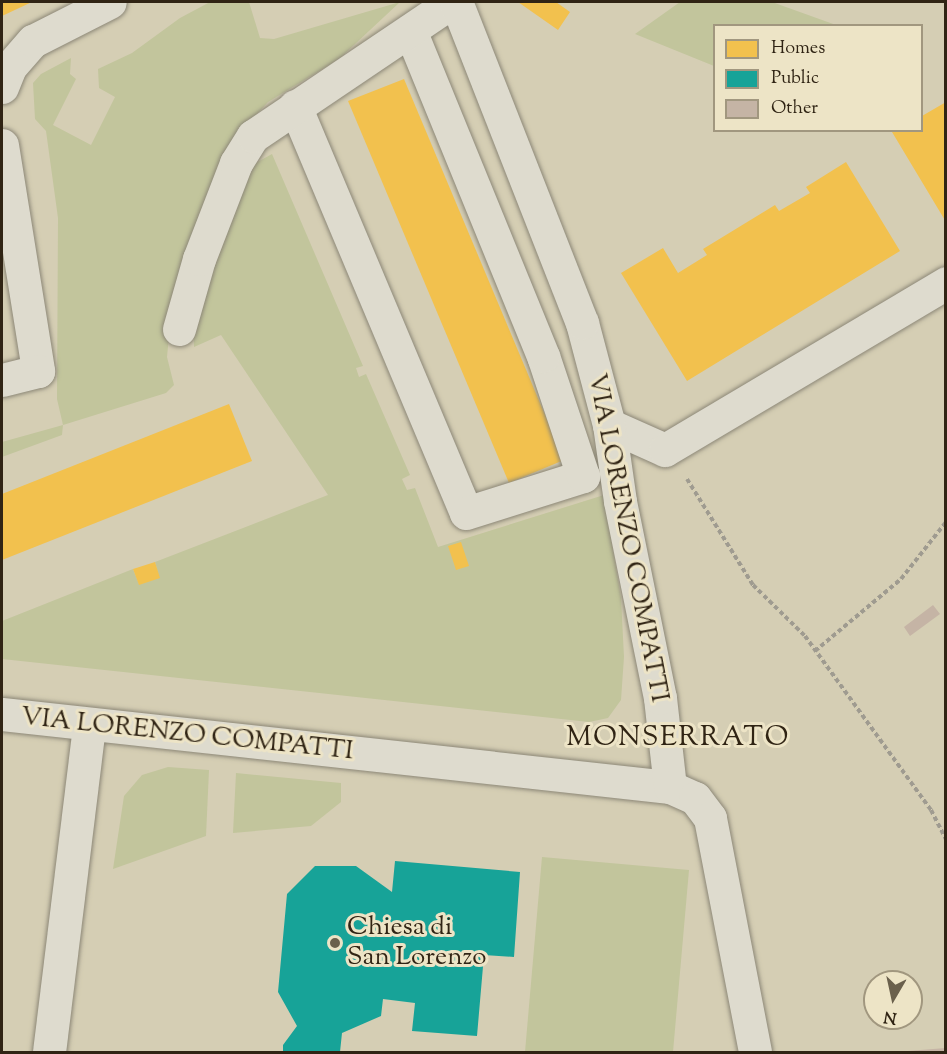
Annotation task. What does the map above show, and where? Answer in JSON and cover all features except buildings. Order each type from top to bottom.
[{"type":"street","points":[[2,87],[10,67],[33,41],[110,2]]},
{"type":"street","points":[[179,329],[187,292],[236,163],[253,136],[295,106],[411,32],[452,2]]},
{"type":"street","name":"VIA LORENZO COMPATTI","points":[[2,714],[670,787],[660,698],[620,501],[609,425],[582,323],[456,2]]},
{"type":"street","points":[[295,106],[466,513],[583,476],[543,356],[411,32]]},
{"type":"street","points":[[2,145],[38,371],[2,380]]},
{"type":"street","points":[[609,425],[665,450],[945,283]]},
{"type":"street","points":[[49,1053],[89,725]]},
{"type":"street","points":[[670,787],[695,798],[710,818],[756,1053]]},
{"type":"path","points":[[665,450],[753,585],[815,651],[931,810],[945,839]]},
{"type":"path","points":[[815,651],[901,579],[945,522]]},
{"type":"green space","points":[[210,2],[249,2],[260,38],[274,39],[400,2],[339,59],[268,102],[246,126],[171,315],[167,357],[174,385],[166,393],[63,425],[57,399],[58,218],[46,131],[35,119],[33,83],[41,74],[71,58],[70,74],[76,79],[53,125],[91,145],[115,97],[99,88],[98,69],[132,53],[180,18]]},
{"type":"green space","points":[[680,2],[772,2],[833,24],[713,24],[713,66],[635,34]]},
{"type":"green space","points":[[272,154],[363,366],[356,368],[359,377],[366,374],[410,475],[402,479],[407,490],[415,488],[438,547],[604,495],[621,598],[624,657],[621,700],[608,718],[589,722],[2,659],[2,621],[133,569],[139,584],[159,577],[155,562],[328,495],[221,335],[194,347],[193,311],[231,209],[254,164]]},
{"type":"green space","points":[[63,425],[62,435],[2,457],[2,442]]},
{"type":"green space","points":[[168,767],[209,770],[206,836],[113,869],[124,796],[142,775]]},
{"type":"green space","points":[[236,773],[341,783],[341,802],[311,826],[233,833]]},
{"type":"green space","points":[[542,857],[689,870],[673,1052],[525,1052]]},
{"type":"place","name":"Chiesa di San Lorenzo","points":[[335,943]]},
{"type":"district","name":"MONSERRATO","points":[[678,738]]}]
